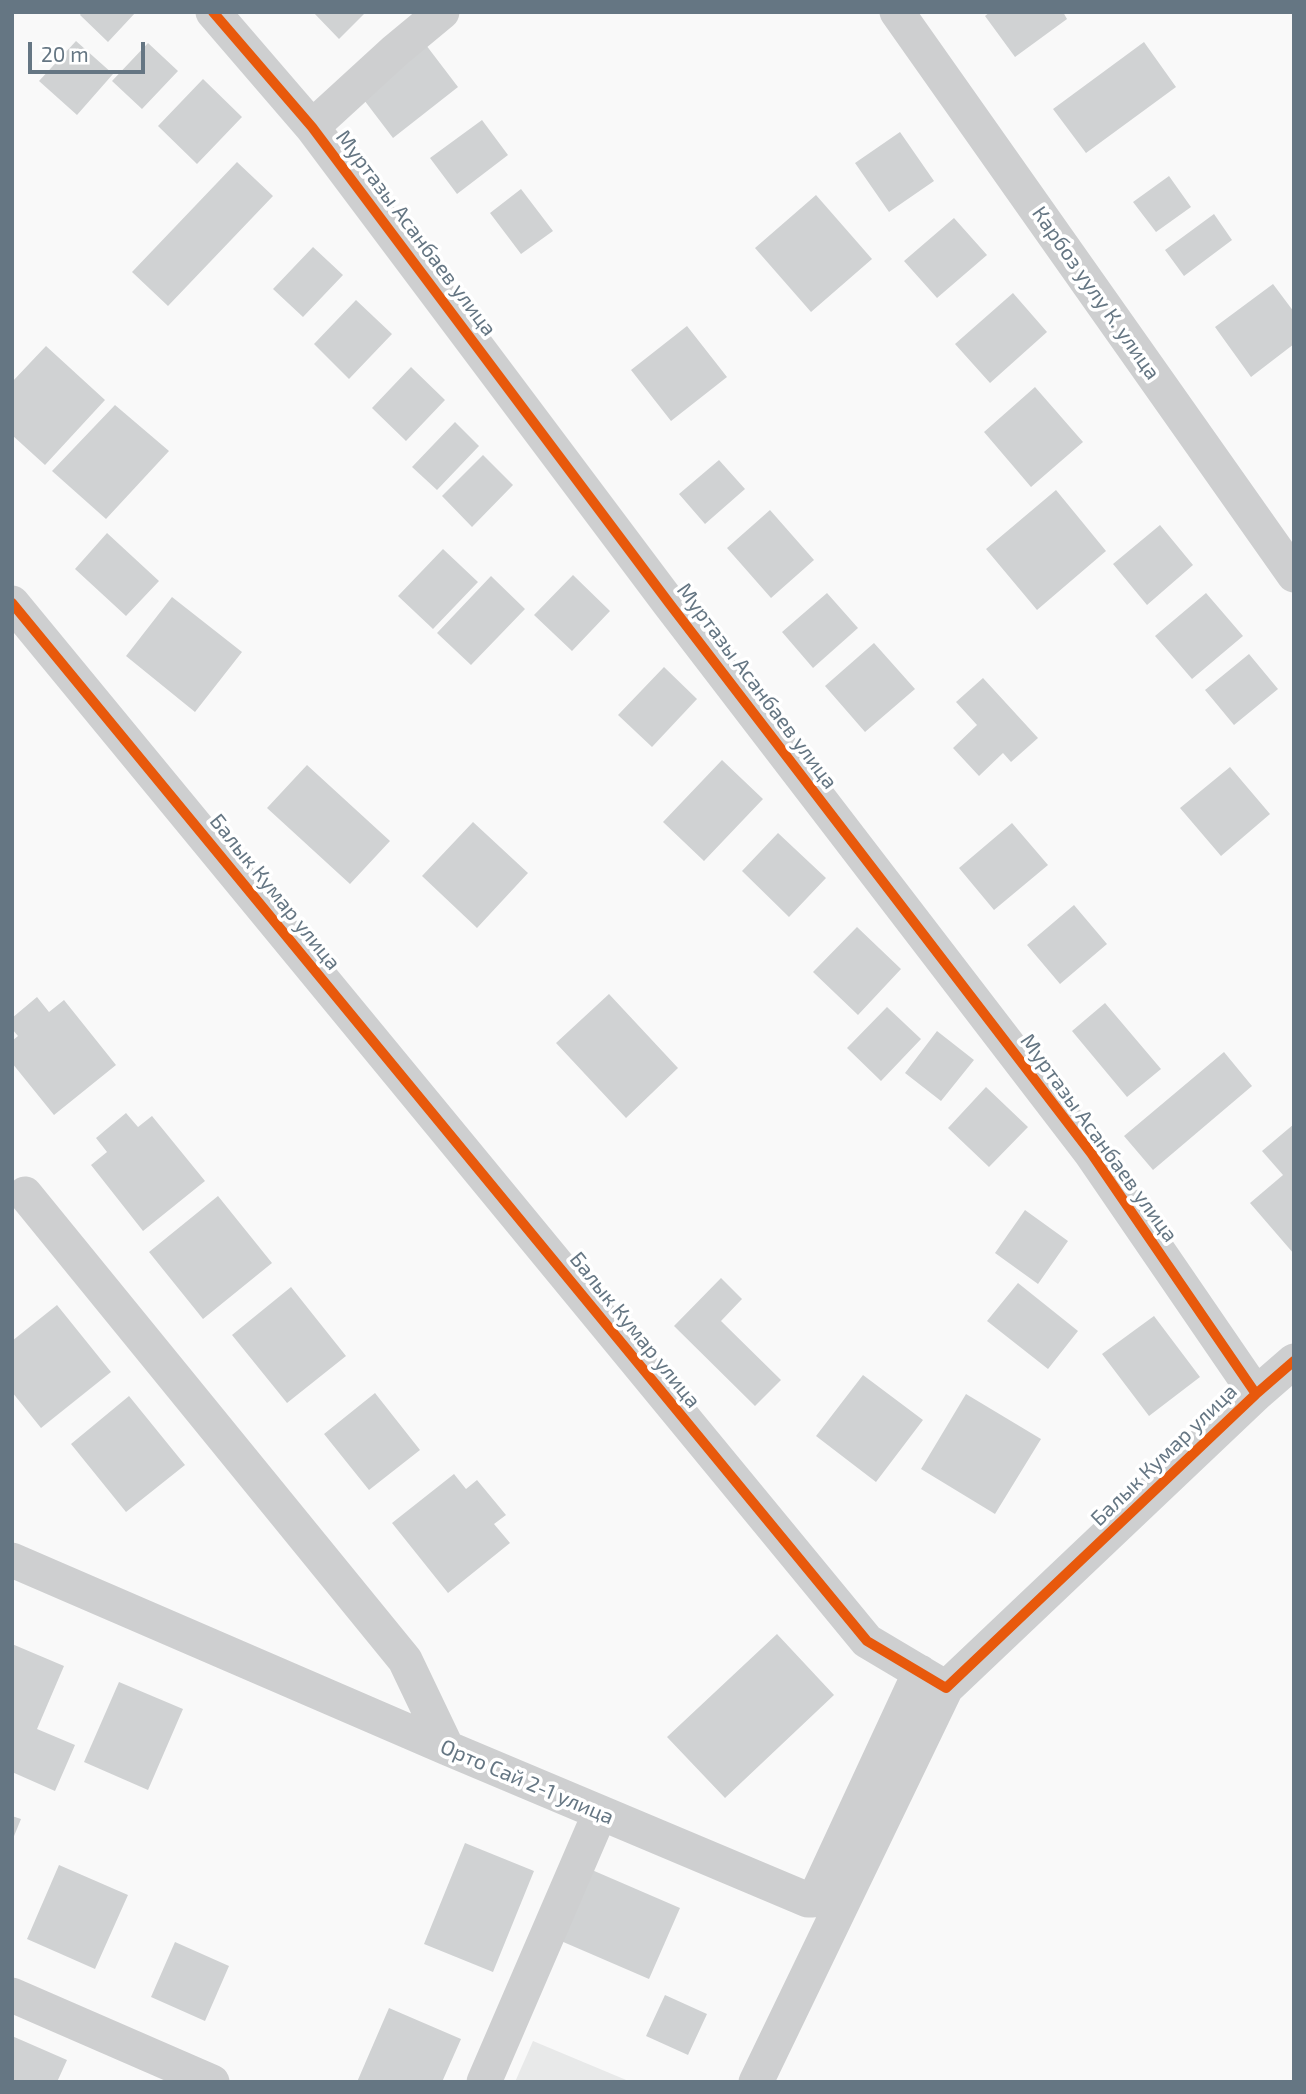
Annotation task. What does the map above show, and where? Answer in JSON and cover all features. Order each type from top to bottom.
[{"type":"street","name":"Муртазы Асанбаев улица","points":[[213,12],[312,127],[660,592],[1091,1153],[1256,1394]]},
{"type":"street","points":[[312,127],[442,12]]},
{"type":"street","name":"Карбоз уулу К. улица","points":[[897,12],[1290,561]]},
{"type":"street","name":"Балык Кумар улица","points":[[12,603],[867,1641],[933,1680],[1294,1361]]},
{"type":"street","points":[[25,1194],[405,1660],[447,1748]]},
{"type":"street","name":"Орто Сай 2-1 улица","points":[[12,1559],[447,1748],[796,1896],[813,1900],[933,1680]]},
{"type":"street","points":[[757,2082],[933,1680]]},
{"type":"street","points":[[484,2082],[600,1813]]},
{"type":"street","points":[[12,1995],[212,2082]]},
{"type":"shaded area","points":[[533,2041],[631,2082],[515,2082]]},
{"type":"building","points":[[82,12],[136,12],[108,42],[80,15]]},
{"type":"building","points":[[313,12],[366,12],[339,39]]},
{"type":"building","points":[[990,12],[1063,12],[1067,19],[1015,57],[985,16]]},
{"type":"building","points":[[76,41],[113,74],[77,115],[39,81]]},
{"type":"building","points":[[1144,42],[1176,87],[1086,153],[1053,109]]},
{"type":"building","points":[[148,43],[178,71],[142,109],[112,81]]},
{"type":"building","points":[[426,45],[458,87],[393,138],[361,96]]},
{"type":"building","points":[[203,79],[242,117],[197,164],[158,126]]},
{"type":"building","points":[[482,120],[508,155],[457,194],[430,158]]},
{"type":"building","points":[[900,132],[934,181],[889,212],[855,163]]},
{"type":"building","points":[[237,162],[273,196],[168,306],[132,272]]},
{"type":"building","points":[[1169,176],[1191,207],[1156,232],[1133,202]]},
{"type":"building","points":[[521,189],[553,231],[521,254],[490,213]]},
{"type":"building","points":[[816,195],[872,259],[811,312],[755,248]]},
{"type":"building","points":[[1214,214],[1232,240],[1184,276],[1165,250]]},
{"type":"building","points":[[954,218],[987,255],[937,298],[904,261]]},
{"type":"building","points":[[313,247],[343,275],[303,317],[273,289]]},
{"type":"building","points":[[1273,284],[1294,312],[1294,344],[1251,377],[1215,327]]},
{"type":"building","points":[[1013,293],[1047,332],[990,383],[955,344]]},
{"type":"building","points":[[356,300],[392,334],[349,379],[314,344]]},
{"type":"building","points":[[687,326],[727,377],[671,421],[631,370]]},
{"type":"building","points":[[46,346],[105,400],[45,465],[12,435],[12,382]]},
{"type":"building","points":[[411,367],[445,400],[406,441],[372,408]]},
{"type":"building","points":[[1035,387],[1083,442],[1031,487],[984,432]]},
{"type":"building","points":[[115,405],[169,451],[106,519],[52,471]]},
{"type":"building","points":[[455,422],[479,446],[437,490],[412,467]]},
{"type":"building","points":[[483,455],[513,485],[472,527],[442,496]]},
{"type":"building","points":[[719,460],[745,489],[705,524],[679,494]]},
{"type":"building","points":[[1056,490],[1106,551],[1037,610],[986,549]]},
{"type":"building","points":[[770,510],[814,560],[771,598],[727,548]]},
{"type":"building","points":[[1160,525],[1193,565],[1147,605],[1113,564]]},
{"type":"building","points":[[107,533],[159,581],[126,616],[75,569]]},
{"type":"building","points":[[443,549],[478,582],[433,629],[398,596]]},
{"type":"building","points":[[573,575],[610,611],[572,651],[534,615]]},
{"type":"building","points":[[491,576],[525,609],[471,665],[437,633]]},
{"type":"building","points":[[827,593],[858,628],[813,668],[782,632]]},
{"type":"building","points":[[1206,593],[1243,636],[1192,679],[1155,636]]},
{"type":"building","points":[[172,597],[242,652],[195,712],[126,656]]},
{"type":"building","points":[[874,643],[915,689],[865,732],[825,686]]},
{"type":"building","points":[[1249,654],[1278,689],[1234,725],[1205,690]]},
{"type":"building","points":[[664,667],[697,699],[652,747],[618,715]]},
{"type":"building","points":[[983,678],[1038,738],[1011,762],[1003,753],[979,776],[953,748],[977,725],[956,702]]},
{"type":"building","points":[[722,760],[763,799],[704,861],[663,822]]},
{"type":"building","points":[[307,765],[390,841],[350,884],[267,808]]},
{"type":"building","points":[[1230,767],[1270,814],[1221,856],[1180,808]]},
{"type":"building","points":[[473,822],[528,873],[477,928],[422,876]]},
{"type":"building","points":[[1012,823],[1048,865],[994,910],[959,868]]},
{"type":"building","points":[[778,833],[826,878],[789,917],[742,871]]},
{"type":"building","points":[[1074,905],[1107,944],[1060,984],[1027,945]]},
{"type":"building","points":[[857,927],[901,969],[858,1015],[813,972]]},
{"type":"building","points":[[609,994],[678,1068],[626,1118],[556,1043]]},
{"type":"building","points":[[37,997],[49,1012],[64,1000],[116,1065],[54,1115],[12,1063],[12,1041],[18,1036],[12,1029],[12,1018]]},
{"type":"building","points":[[1105,1003],[1161,1069],[1127,1097],[1072,1031]]},
{"type":"building","points":[[887,1007],[921,1039],[881,1081],[847,1048]]},
{"type":"building","points":[[937,1031],[974,1060],[941,1101],[905,1073]]},
{"type":"building","points":[[1224,1052],[1252,1086],[1153,1170],[1124,1136]]},
{"type":"building","points":[[986,1087],[1028,1127],[989,1167],[948,1128]]},
{"type":"building","points":[[126,1113],[138,1127],[152,1116],[205,1181],[143,1231],[91,1165],[107,1152],[96,1138]]},
{"type":"building","points":[[1294,1124],[1294,1254],[1250,1203],[1283,1175],[1262,1151]]},
{"type":"building","points":[[218,1196],[272,1263],[203,1319],[149,1252]]},
{"type":"building","points":[[1025,1210],[1068,1241],[1038,1284],[995,1253]]},
{"type":"building","points":[[721,1278],[742,1299],[721,1321],[781,1380],[755,1406],[674,1326]]},
{"type":"building","points":[[1018,1283],[1078,1331],[1048,1369],[987,1321]]},
{"type":"building","points":[[291,1287],[346,1356],[287,1403],[232,1335]]},
{"type":"building","points":[[57,1305],[111,1372],[41,1428],[12,1392],[12,1341]]},
{"type":"building","points":[[1154,1316],[1200,1377],[1149,1416],[1102,1354]]},
{"type":"building","points":[[863,1375],[923,1420],[876,1482],[816,1436]]},
{"type":"building","points":[[375,1393],[420,1450],[369,1490],[324,1434]]},
{"type":"building","points":[[966,1394],[1041,1439],[995,1514],[921,1469]]},
{"type":"building","points":[[129,1396],[185,1465],[126,1512],[71,1444]]},
{"type":"building","points":[[454,1474],[466,1489],[477,1480],[506,1515],[494,1524],[510,1543],[448,1593],[392,1523]]},
{"type":"building","points":[[777,1634],[834,1695],[725,1798],[667,1737]]},
{"type":"building","points":[[12,1644],[64,1666],[37,1729],[75,1745],[55,1791],[12,1772]]},
{"type":"building","points":[[119,1682],[183,1709],[148,1790],[84,1762]]},
{"type":"building","points":[[12,1816],[21,1819],[12,1841]]},
{"type":"building","points":[[465,1843],[534,1871],[493,1972],[424,1944]]},
{"type":"building","points":[[59,1865],[128,1895],[95,1969],[27,1939]]},
{"type":"building","points":[[592,1870],[680,1908],[649,1979],[561,1941]]},
{"type":"building","points":[[175,1942],[229,1966],[205,2021],[151,1997]]},
{"type":"building","points":[[665,1995],[707,2014],[688,2055],[646,2036]]},
{"type":"building","points":[[389,2008],[461,2039],[442,2082],[357,2082]]},
{"type":"building","points":[[12,2036],[67,2060],[57,2082],[12,2082]]},
{"type":"cycle path","points":[[213,12],[312,127],[669,603],[1091,1153],[1256,1394]]},
{"type":"cycle path","points":[[12,603],[867,1641],[946,1688],[1294,1361]]}]
